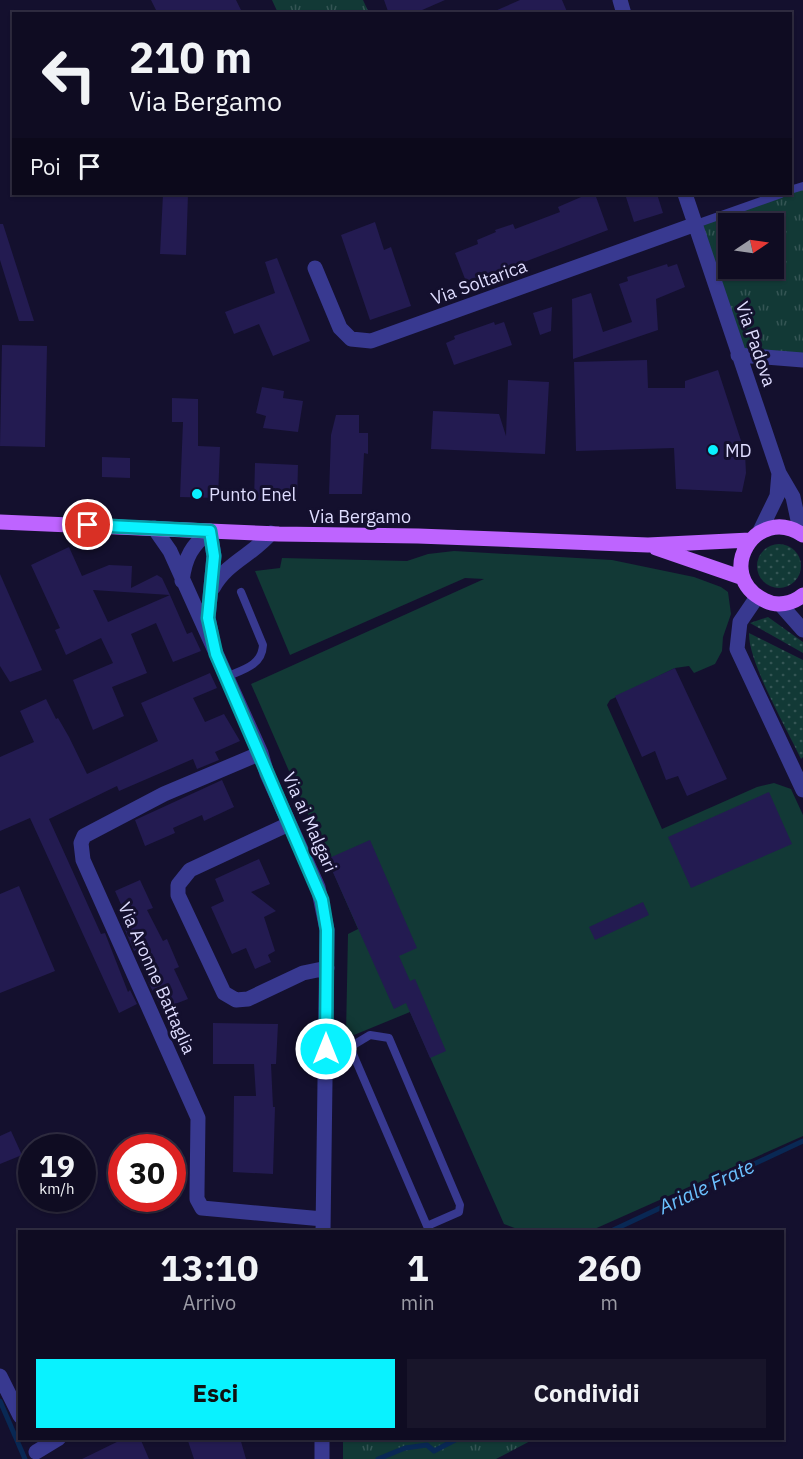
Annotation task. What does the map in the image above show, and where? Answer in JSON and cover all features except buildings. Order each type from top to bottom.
[{"type":"main road","name":"Via Bergamo","points":[[0,522],[648,545],[754,536],[780,527],[802,534]]},
{"type":"main road","points":[[754,536],[742,558],[742,578],[756,597],[780,604],[803,596]]},
{"type":"main road","name":"Via Bergamo","points":[[648,545],[742,578]]},
{"type":"street","name":"Via Padova","points":[[685,195],[779,473],[794,496],[802,534]]},
{"type":"street","name":"Via Soltarica","points":[[315,268],[340,328],[351,339],[371,341],[696,224]]},
{"type":"street","points":[[738,355],[803,360]]},
{"type":"street","name":"Via Padova","points":[[754,536],[777,496],[779,473]]},
{"type":"street","name":"Via ai Malgari","points":[[154,528],[170,551],[261,753],[267,774],[322,900],[327,930],[323,1225]]},
{"type":"street","points":[[182,580],[188,553],[196,542],[210,531]]},
{"type":"street","name":"Via ai Malgari","points":[[210,531],[214,556],[208,618],[216,654]]},
{"type":"street","points":[[211,591],[220,574],[232,563],[258,549],[271,533]]},
{"type":"street","points":[[756,597],[740,622],[737,649],[803,790]]},
{"type":"street","points":[[780,604],[803,630]]},
{"type":"street","name":"Via Aronne Battaglia","points":[[261,753],[165,794],[84,836],[82,852],[88,871],[198,1118],[197,1199],[202,1208],[323,1225]]},
{"type":"street","points":[[289,824],[190,870],[178,885],[178,895],[224,993],[236,1000],[248,999],[303,973],[327,968]]},
{"type":"street","points":[[0,1376],[18,1412]]},
{"type":"street","points":[[36,1450],[55,1440]]},
{"type":"street","points":[[322,1440],[322,1459]]},
{"type":"lane","points":[[696,224],[778,195]]},
{"type":"lane","points":[[226,677],[253,665],[263,651],[263,645],[241,592]]},
{"type":"lane","points":[[326,1049],[350,1047],[370,1035],[389,1038],[395,1046],[460,1205],[459,1212],[427,1226],[350,1047]]},
{"type":"green space","points":[[272,0],[363,0],[369,12],[278,12]]},
{"type":"green space","points":[[803,186],[803,360],[738,355],[696,224],[718,216],[718,279],[784,279],[784,213],[727,213],[778,195],[792,195]]},
{"type":"green space","points":[[779,544],[794,551],[801,566],[794,581],[779,588],[764,581],[757,566],[764,551]]},
{"type":"green space","points":[[454,551],[612,560],[694,577],[721,587],[728,592],[731,614],[723,637],[722,651],[715,664],[694,673],[689,666],[675,668],[610,700],[607,705],[662,829],[757,787],[774,783],[791,789],[803,815],[803,1136],[592,1230],[526,1230],[504,1224],[410,1012],[354,1035],[346,1034],[348,934],[358,929],[251,684],[484,579],[465,578],[290,655],[255,571],[280,568],[282,558],[407,561],[428,554]]},
{"type":"green space","points":[[768,617],[803,642],[803,653],[750,623]]},
{"type":"green space","points":[[749,633],[803,660],[803,757],[801,759],[761,678],[750,646]]},
{"type":"green space","points":[[343,1440],[532,1440],[496,1459],[343,1459]]},
{"type":"waterway","name":"Ariale Frate","points":[[613,1230],[803,1141]]},
{"type":"waterway","name":"Ariale Frate","points":[[0,1401],[25,1459]]},
{"type":"waterway","name":"Ariale Frate","points":[[378,1459],[405,1448],[427,1445],[434,1451],[455,1440]]},
{"type":"place","name":"MD","points":[[713,450]]},
{"type":"place","name":"Punto Enel","points":[[197,494]]},
{"type":"route","points":[[88,525],[210,531],[214,556],[208,618],[216,654],[318,887],[325,913],[327,930],[326,1049]]}]
